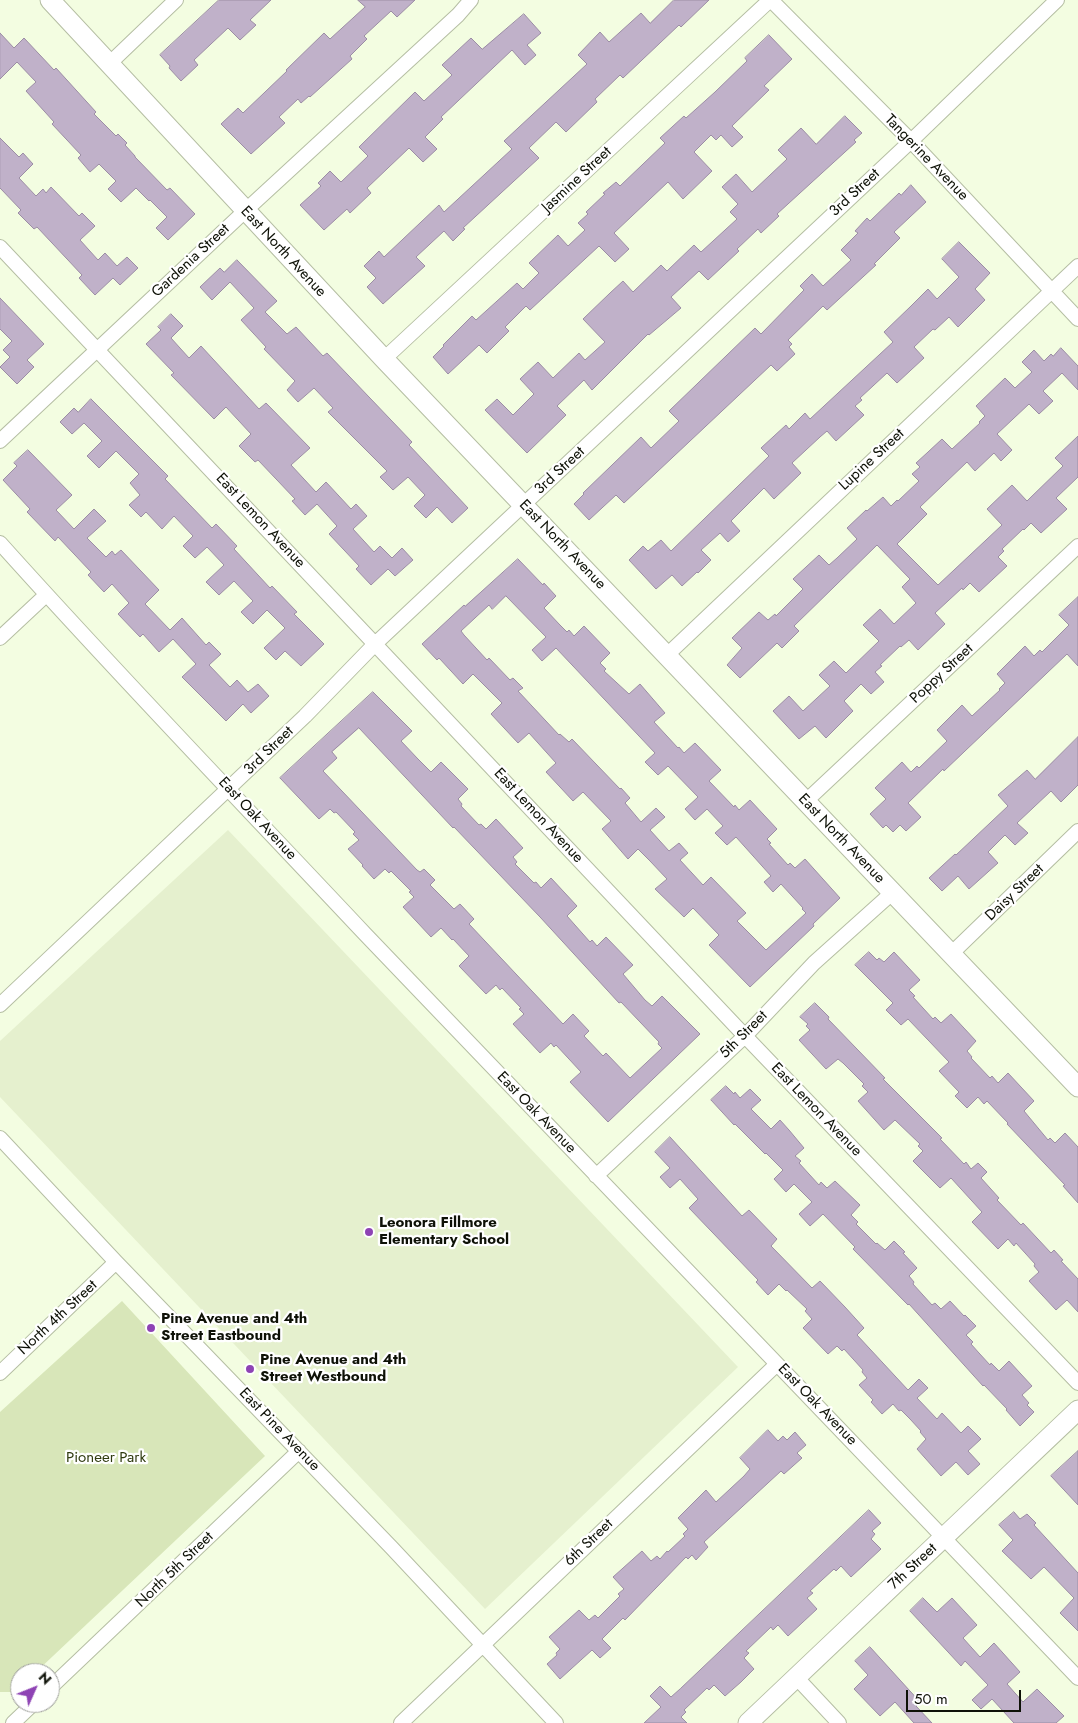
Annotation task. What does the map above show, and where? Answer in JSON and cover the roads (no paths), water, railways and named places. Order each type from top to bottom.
[{"type":"street","name":"East North Avenue","points":[[50,0],[384,359],[1078,1087]]},
{"type":"street","points":[[109,64],[176,0]]},
{"type":"street","name":"Gardenia Street","points":[[0,441],[97,348],[458,15],[471,0]]},
{"type":"street","name":"Tangerine Avenue","points":[[770,0],[910,141],[1078,319]]},
{"type":"street","name":"Jasmine Street","points":[[384,359],[770,0]]},
{"type":"street","name":"3rd Street","points":[[0,1005],[305,716],[375,644],[910,141],[1057,0]]},
{"type":"street","name":"East Lemon Avenue","points":[[0,246],[744,1036],[1078,1383]]},
{"type":"street","name":"Lupine Street","points":[[666,655],[1078,266]]},
{"type":"street","name":"East Oak Avenue","points":[[0,543],[229,789],[596,1176],[1078,1678]]},
{"type":"street","name":"Poppy Street","points":[[806,802],[1078,546]]},
{"type":"street","points":[[0,638],[46,594]]},
{"type":"street","name":"Daisy Street","points":[[951,954],[1078,831]]},
{"type":"street","name":"5th Street","points":[[596,1176],[744,1036],[814,963],[892,893]]},
{"type":"street","name":"East Pine Avenue","points":[[0,1138],[556,1723]]},
{"type":"street","name":"North 4th Street","points":[[0,1373],[116,1262]]},
{"type":"street","name":"6th Street","points":[[401,1723],[777,1364]]},
{"type":"street","name":"7th Street","points":[[748,1723],[1078,1410]]},
{"type":"street","name":"North 5th Street","points":[[60,1678],[299,1451]]},
{"type":"street","points":[[796,1677],[839,1723]]},
{"type":"street","points":[[13,1723],[24,1713]]},
{"type":"place","name":"Leonora Fillmore Elementary School","points":[[369,1232]]},
{"type":"place","name":"Pine Avenue and 4th Street Eastbound","points":[[151,1328]]},
{"type":"place","name":"Pine Avenue and 4th Street Westbound","points":[[250,1369]]},
{"type":"park label","name":"Pioneer Park","points":[[106,1458]]}]
